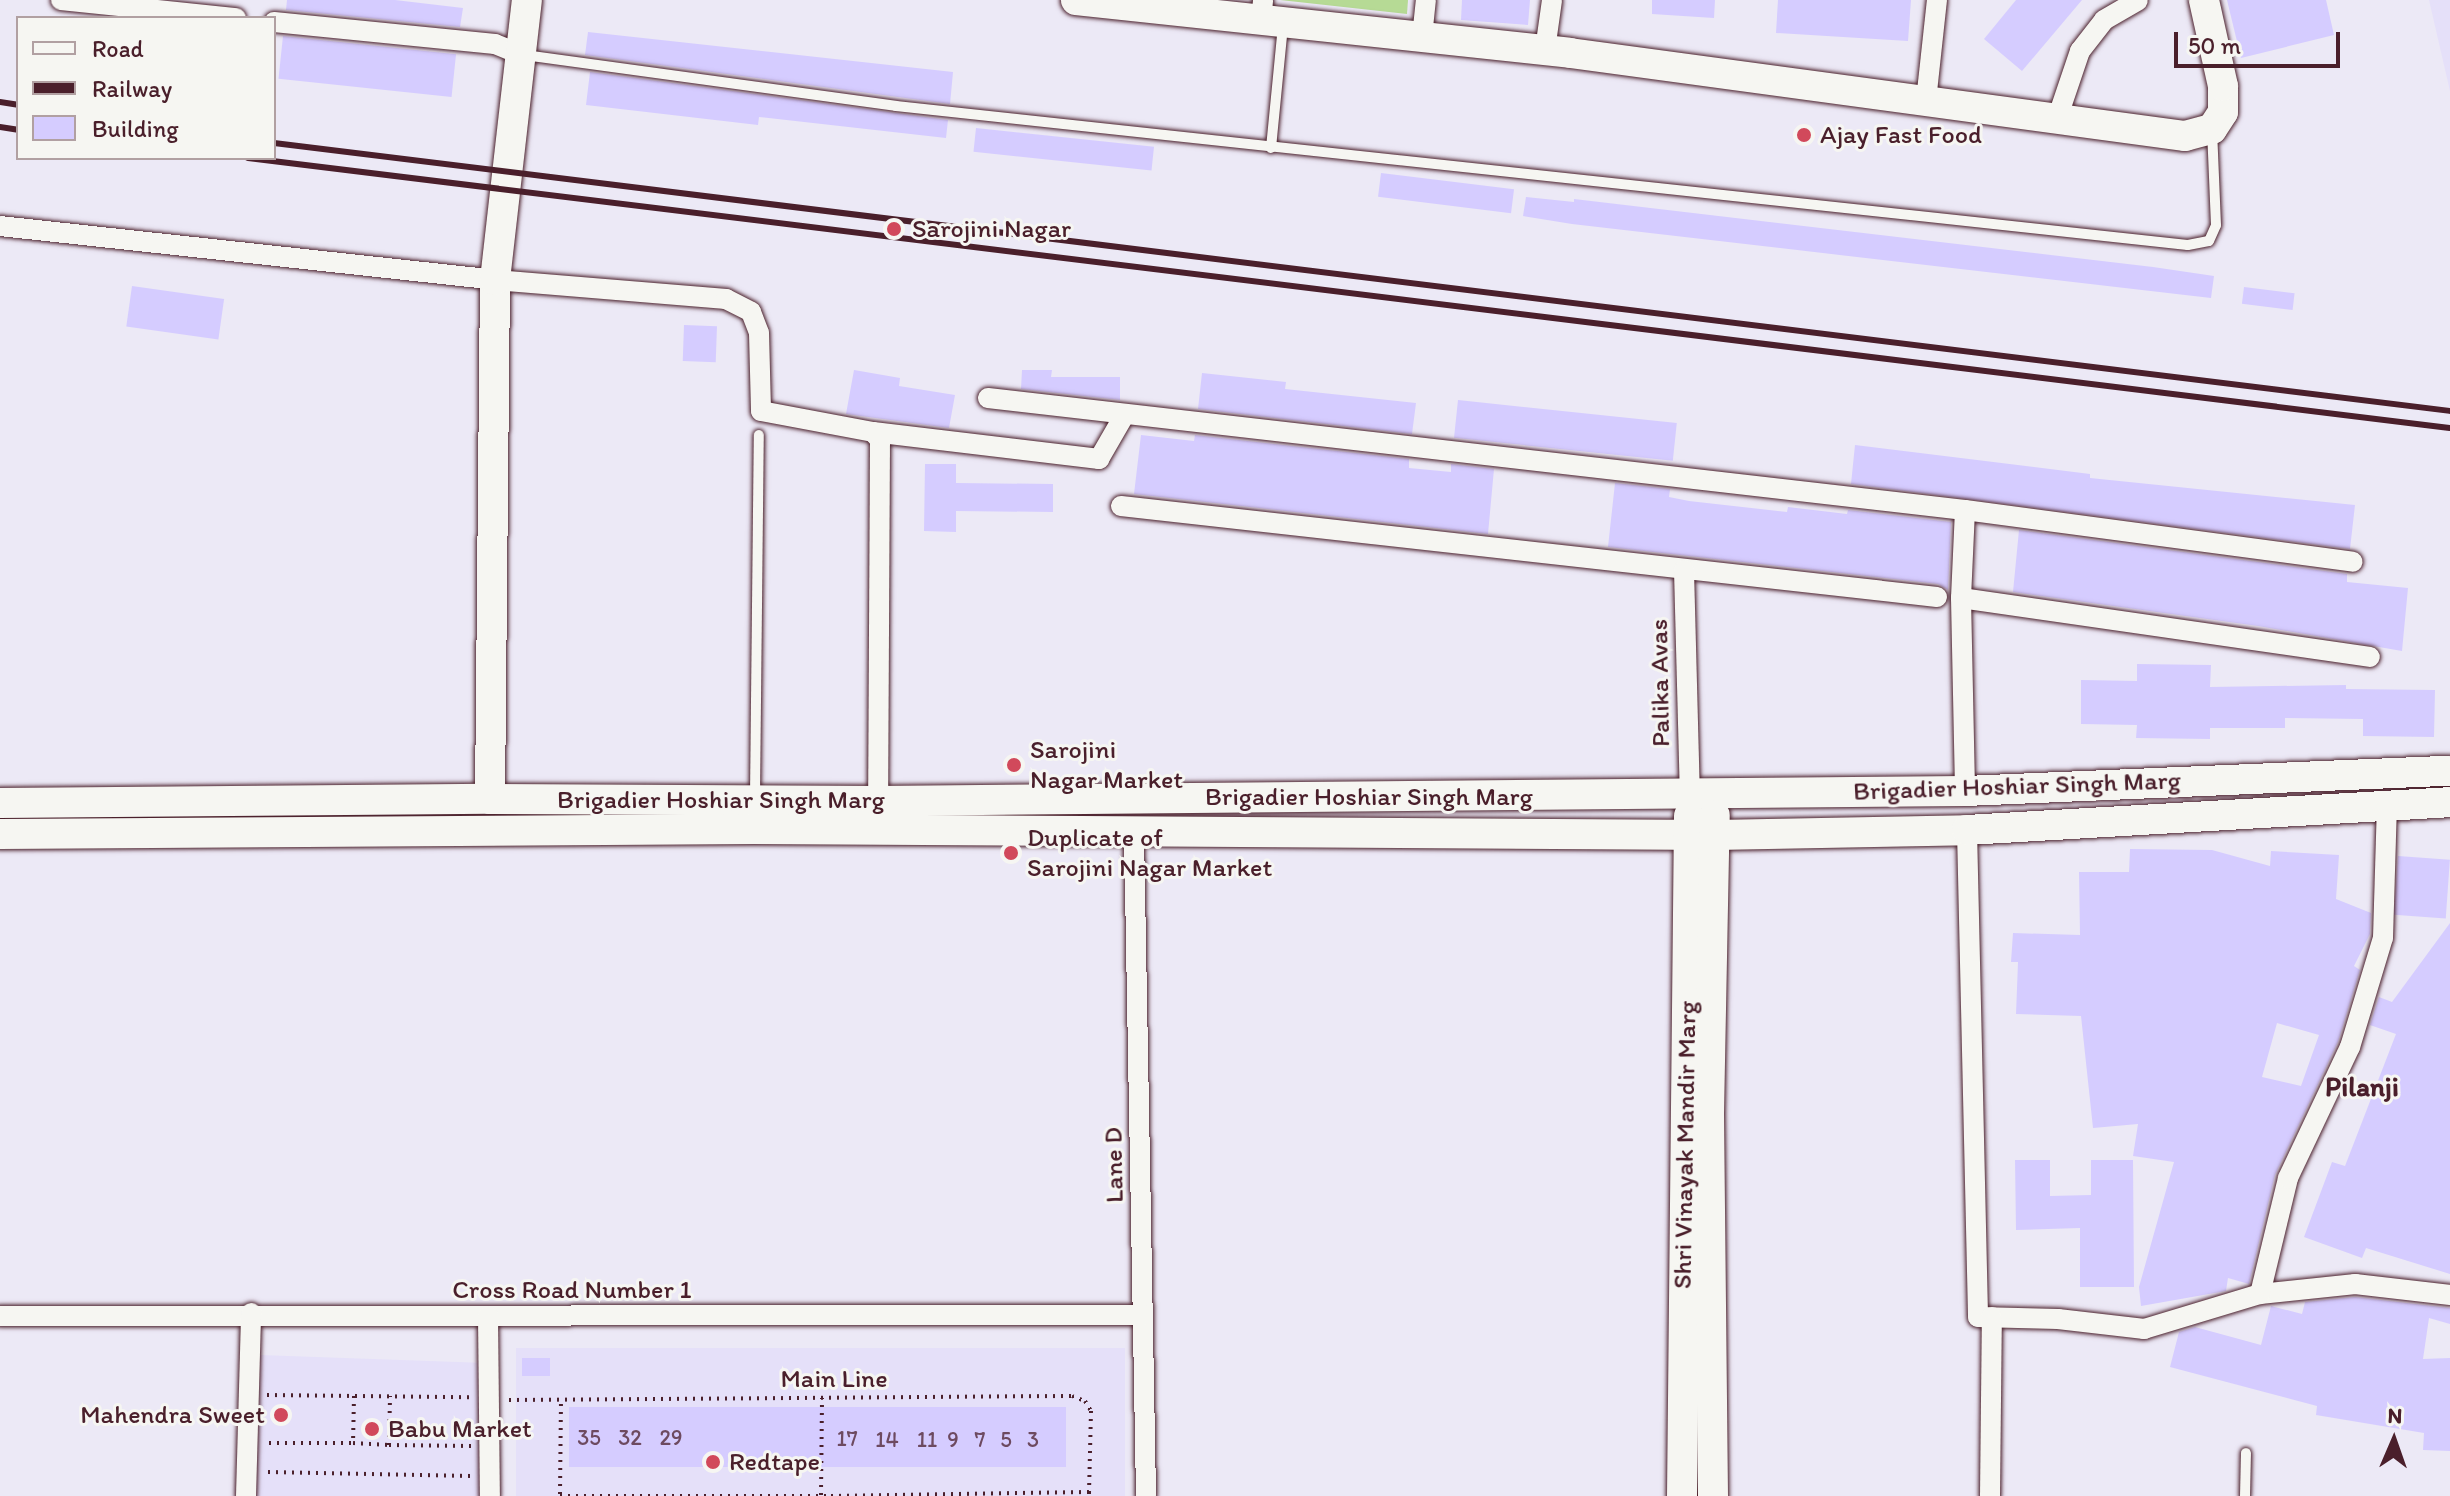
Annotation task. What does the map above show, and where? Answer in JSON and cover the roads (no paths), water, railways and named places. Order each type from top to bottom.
[{"type":"street","points":[[61,0],[217,16]]},
{"type":"street","points":[[491,830],[495,280],[527,0]]},
{"type":"street","points":[[1076,0],[1269,14],[1422,37],[1545,50],[2185,136],[2212,129],[2223,112],[2223,86],[2204,0]]},
{"type":"street","points":[[1422,37],[1426,0]]},
{"type":"street","points":[[1545,50],[1552,0]]},
{"type":"street","points":[[1926,101],[1937,0]]},
{"type":"street","points":[[2057,119],[2080,51],[2104,20],[2138,0]]},
{"type":"street","points":[[276,22],[495,44],[522,55]]},
{"type":"street","points":[[0,226],[495,280],[726,299],[751,312],[759,333],[761,411],[873,432],[1099,459],[1125,414]]},
{"type":"street","points":[[988,398],[1965,510],[2353,562]]},
{"type":"street","points":[[873,432],[880,440],[878,832]]},
{"type":"street","points":[[1121,506],[1937,597]]},
{"type":"street","points":[[1965,510],[1961,598],[1965,791]]},
{"type":"street","name":"Palika Avas","points":[[1684,570],[1703,794]]},
{"type":"street","points":[[1961,598],[2370,657]]},
{"type":"street","name":"Brigadier Hoshiar Singh Marg","points":[[0,803],[755,798],[878,801],[1965,791],[2450,771]]},
{"type":"street","name":"Shri Vinayak Mandir Marg","points":[[1682,1496],[1703,794]]},
{"type":"street","name":"Brigadier Hoshiar Singh Marg","points":[[0,834],[491,830],[1702,835],[1967,830],[2450,802]]},
{"type":"street","points":[[2260,1294],[2288,1178],[2350,1047],[2383,938],[2387,805]]},
{"type":"street","points":[[1967,830],[1978,1317],[2058,1319],[2144,1329],[2260,1294],[2355,1284],[2450,1295]]},
{"type":"street","name":"Lane D","points":[[1134,833],[1146,1496]]},
{"type":"street","points":[[1702,835],[1713,1496]]},
{"type":"street","points":[[246,1496],[251,1313]]},
{"type":"street","name":"Cross Road Number 1","points":[[0,1316],[251,1313],[488,1316],[1143,1315]]},
{"type":"street","points":[[488,1316],[490,1496]]},
{"type":"street","points":[[1990,1496],[1992,1317]]},
{"type":"lane","points":[[1269,14],[1271,148]]},
{"type":"lane","points":[[522,55],[896,106],[2188,245],[2209,241],[2216,225],[2212,129]]},
{"type":"lane","points":[[755,798],[759,435]]},
{"type":"lane","points":[[2245,1496],[2246,1453]]},
{"type":"railway","points":[[0,102],[16,105]]},
{"type":"railway","points":[[0,127],[16,130]]},
{"type":"railway","points":[[276,143],[2450,411]]},
{"type":"railway","points":[[264,160],[2450,428]]},
{"type":"place","name":"Ajay Fast Food","points":[[1804,135]]},
{"type":"place","name":"Sarojini Nagar","points":[[894,229]]},
{"type":"place","name":"Sarojini Nagar Market","points":[[1014,765]]},
{"type":"place","name":"Duplicate of Sarojini Nagar Market","points":[[1011,853]]},
{"type":"place","name":"Mahendra Sweet","points":[[281,1415]]},
{"type":"place","name":"Babu Market","points":[[372,1429]]},
{"type":"place","name":"Redtape","points":[[713,1462]]},
{"type":"district","name":"Pilanji","points":[[2362,1086]]}]
